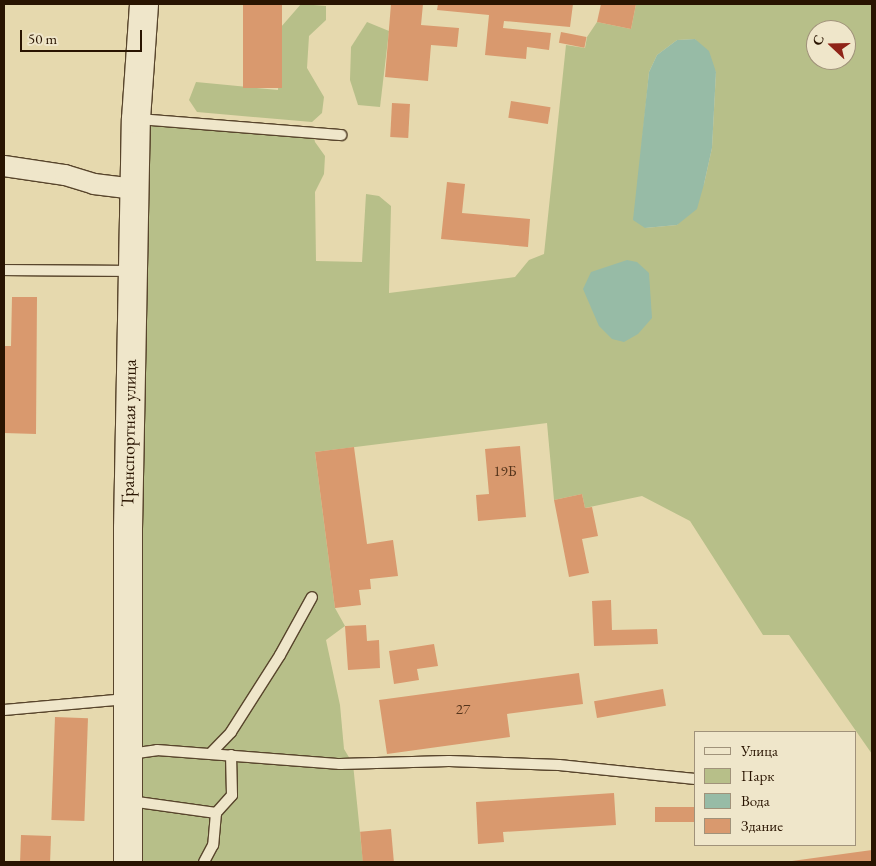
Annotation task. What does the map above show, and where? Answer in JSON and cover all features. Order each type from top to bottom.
[{"type":"main road","name":"Транспортная улица","points":[[128,862],[126,755],[133,271],[136,119],[144,4]]},
{"type":"street","points":[[4,166],[65,175],[94,184],[135,188]]},
{"type":"lane","points":[[136,119],[341,135]]},
{"type":"lane","points":[[4,270],[133,271]]},
{"type":"lane","points":[[211,754],[231,732],[251,701],[312,597]]},
{"type":"lane","points":[[4,710],[127,699]]},
{"type":"lane","points":[[126,755],[156,750],[340,764],[449,761],[560,766],[694,779]]},
{"type":"lane","points":[[204,862],[213,845],[216,813],[232,795],[231,755]]},
{"type":"lane","points":[[127,800],[216,813]]},
{"type":"green space","points":[[301,4],[326,6],[326,20],[309,36],[307,68],[324,97],[322,113],[312,122],[197,112],[189,100],[196,82],[278,90],[281,27]]},
{"type":"green space","points":[[636,4],[872,4],[872,754],[789,635],[763,635],[690,521],[642,496],[585,508],[582,494],[554,500],[547,423],[315,452],[335,608],[345,626],[326,640],[340,705],[344,749],[353,764],[363,862],[128,862],[136,119],[313,133],[315,142],[325,156],[324,174],[315,192],[316,261],[362,262],[366,194],[379,196],[391,206],[389,293],[515,277],[529,260],[544,254],[566,45],[585,48],[587,37],[597,22],[631,29]],"holes":[[[695,39],[716,72],[712,148],[704,184],[677,225],[645,228],[639,173],[649,72],[657,55],[677,40]]]},
{"type":"green space","points":[[367,22],[389,31],[380,107],[358,105],[350,80],[351,47]]},
{"type":"water","points":[[695,39],[709,51],[716,72],[712,148],[704,184],[697,209],[677,225],[645,228],[633,220],[649,72],[657,55],[677,40]]},
{"type":"water","points":[[627,260],[637,262],[649,273],[652,318],[638,334],[624,342],[612,339],[599,326],[583,289],[591,272]]},
{"type":"building","points":[[243,4],[282,4],[282,88],[243,88]]},
{"type":"building","points":[[391,4],[423,4],[421,25],[459,28],[457,47],[431,45],[428,81],[385,77]]},
{"type":"building","points":[[438,4],[573,4],[570,27],[504,21],[503,28],[551,33],[549,50],[527,47],[526,59],[485,55],[489,15],[437,10]]},
{"type":"building","points":[[601,4],[636,4],[631,29],[597,22]]},
{"type":"building","points":[[561,32],[587,37],[584,48],[559,43]]},
{"type":"building","points":[[511,101],[551,107],[548,124],[508,118]]},
{"type":"building","points":[[392,103],[410,104],[408,138],[390,137]]},
{"type":"building","points":[[447,182],[465,184],[462,213],[530,219],[528,247],[441,239]]},
{"type":"building","points":[[12,297],[37,297],[36,434],[4,433],[4,346],[11,346]]},
{"type":"building","points":[[520,446],[526,517],[478,521],[476,495],[489,494],[485,449]]},
{"type":"building","points":[[354,447],[367,544],[393,540],[398,576],[370,579],[371,589],[359,590],[361,605],[335,608],[315,452]]},
{"type":"building","points":[[582,494],[585,508],[592,507],[598,536],[582,539],[589,573],[569,577],[554,500]]},
{"type":"building","points":[[611,600],[612,630],[657,629],[658,644],[594,646],[592,601]]},
{"type":"building","points":[[366,625],[367,641],[379,640],[380,668],[348,670],[345,626]]},
{"type":"building","points":[[434,644],[438,666],[417,669],[419,680],[394,684],[389,651]]},
{"type":"building","points":[[579,673],[583,704],[507,714],[510,737],[387,754],[379,700]]},
{"type":"building","points":[[663,689],[666,706],[597,718],[594,701]]},
{"type":"building","points":[[55,717],[88,718],[84,821],[51,820]]},
{"type":"building","points":[[614,793],[616,825],[503,832],[504,842],[478,844],[476,802]]},
{"type":"building","points":[[655,807],[694,807],[694,822],[655,822]]},
{"type":"building","points":[[391,829],[394,862],[363,862],[360,832]]},
{"type":"building","points":[[21,835],[51,836],[50,862],[20,862]]},
{"type":"building","points":[[872,850],[872,862],[792,862],[792,861]]}]
